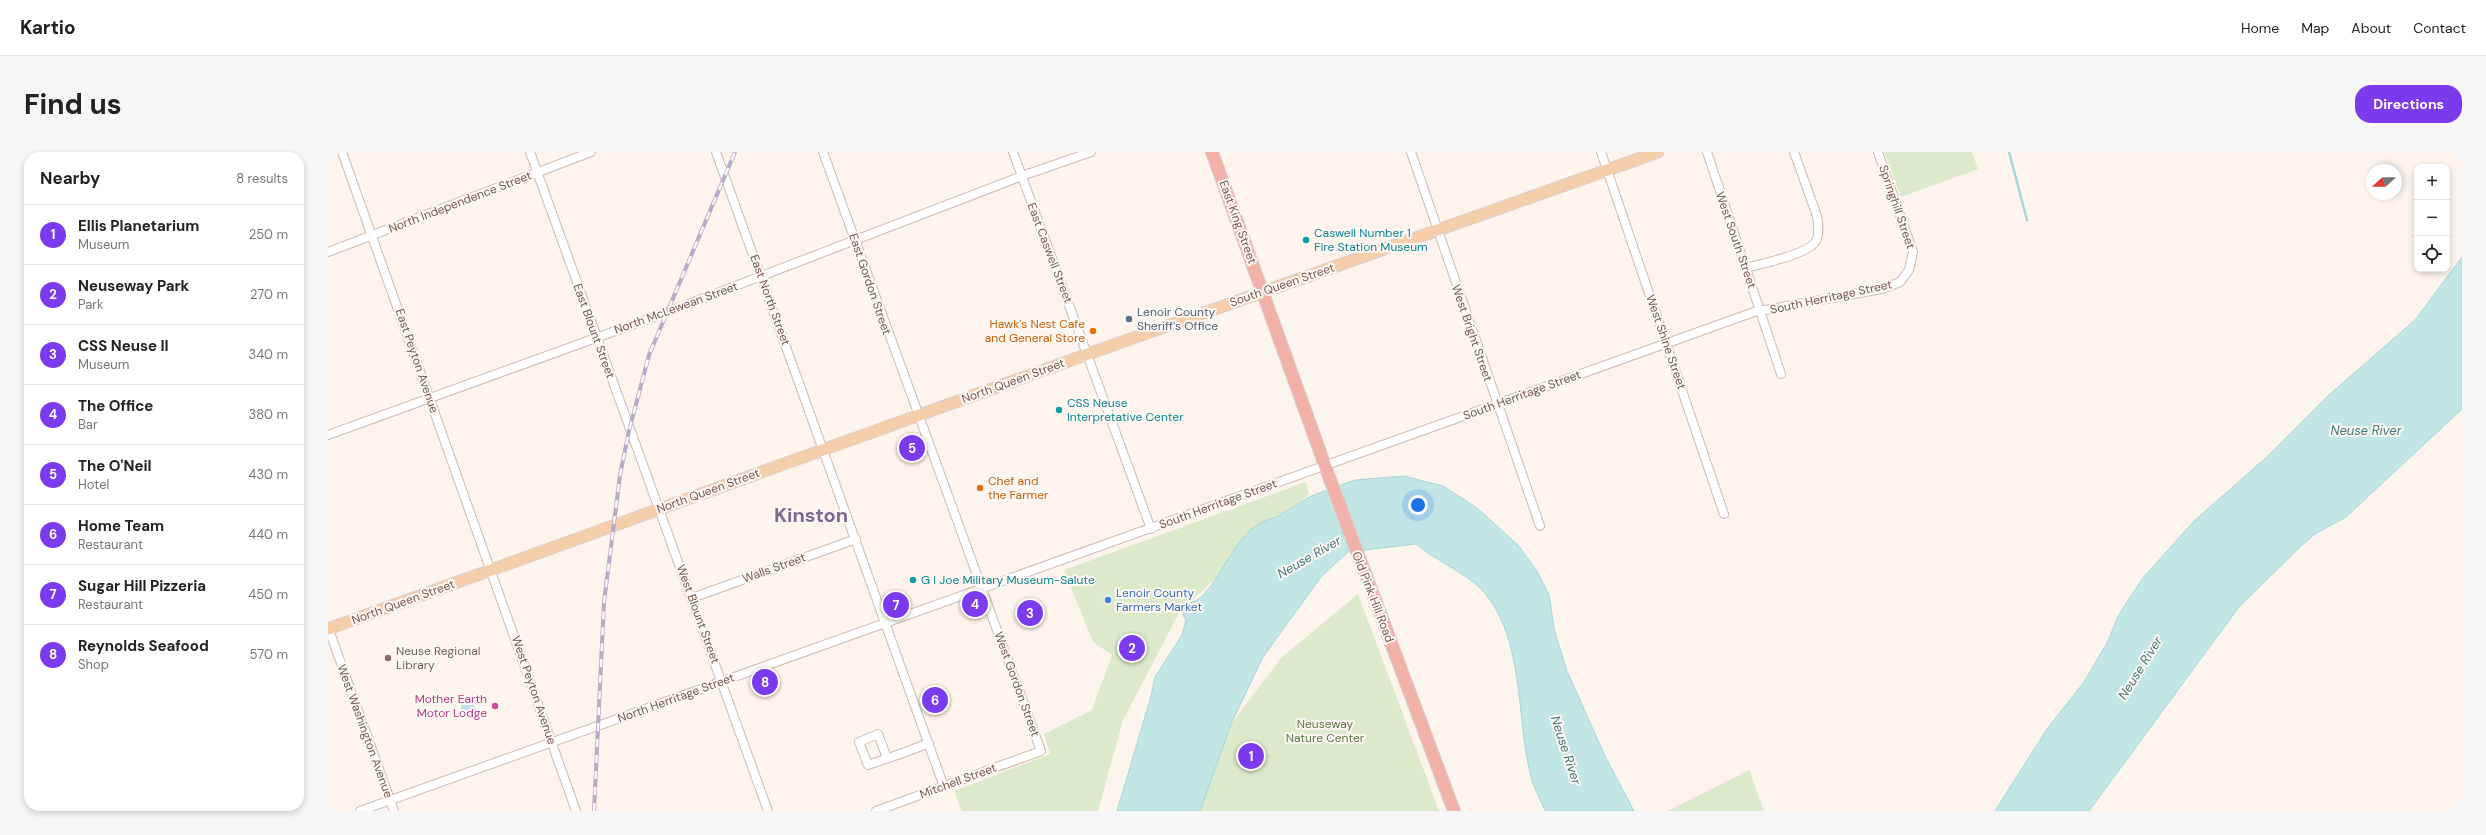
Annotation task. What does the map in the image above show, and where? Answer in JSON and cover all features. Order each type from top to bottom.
[{"type":"highway","name":"East King Street","points":[[1212,152],[1263,291]]},
{"type":"highway","name":"Old Pink Hill Road","points":[[1263,291],[1326,470],[1454,811]]},
{"type":"main road","name":"South Queen Street","points":[[1088,354],[1658,152]]},
{"type":"main road","name":"North Queen Street","points":[[328,628],[1088,354]]},
{"type":"street","name":"East Peyton Avenue","points":[[342,152],[373,235],[429,398],[492,570]]},
{"type":"street","name":"East Blount Street","points":[[530,152],[659,509]]},
{"type":"street","name":"North Independence Street","points":[[328,252],[591,152]]},
{"type":"street","name":"East North Street","points":[[716,152],[930,743],[944,787]]},
{"type":"street","name":"East Gordon Street","points":[[823,152],[919,415]]},
{"type":"street","name":"East Caswell Street","points":[[1013,152],[1151,529]]},
{"type":"street","name":"North McLewean Street","points":[[328,435],[762,276],[1022,176],[1091,152]]},
{"type":"street","name":"West Bright Street","points":[[1411,152],[1436,230],[1540,526]]},
{"type":"street","name":"West Shine Street","points":[[1601,152],[1724,514]]},
{"type":"street","name":"West South Street","points":[[1706,152],[1781,374]]},
{"type":"street","points":[[1746,268],[1781,259],[1811,246],[1816,241],[1819,225],[1817,216],[1794,152]]},
{"type":"street","name":"Springhill Street","points":[[1878,152],[1913,252],[1909,270],[1900,282]]},
{"type":"street","name":"South Herritage Street","points":[[1151,529],[1326,470],[1497,404],[1760,312],[1882,289],[1900,282]]},
{"type":"street","name":"West Gordon Street","points":[[919,415],[1041,751]]},
{"type":"street","name":"West Blount Street","points":[[659,509],[723,681],[768,811]]},
{"type":"street","name":"North Herritage Street","points":[[360,811],[886,622],[1151,529]]},
{"type":"street","name":"Walls Street","points":[[692,598],[856,539]]},
{"type":"street","name":"West Peyton Avenue","points":[[492,570],[576,811]]},
{"type":"street","name":"West Washington Avenue","points":[[328,628],[394,811]]},
{"type":"street","points":[[887,758],[930,743]]},
{"type":"street","name":"Mitchell Street","points":[[876,811],[1041,751]]},
{"type":"green space","points":[[1884,152],[1972,152],[1978,169],[1901,197]]},
{"type":"green space","points":[[1306,482],[1309,494],[1180,611],[1123,720],[1098,811],[962,811],[954,791],[1050,754],[1044,734],[1092,710],[1112,655],[1093,642],[1064,570]]},
{"type":"green space","name":"Neuseway Nature Center","points":[[1358,594],[1439,811],[1200,811],[1231,724],[1281,658]]},
{"type":"green space","points":[[1749,770],[1764,811],[1667,811]]},
{"type":"water","name":"Neuse River","points":[[2462,257],[2462,409],[2346,517],[2315,534],[2300,547],[2239,607],[2089,811],[1995,811],[2047,729],[2084,682],[2108,641],[2118,616],[2142,579],[2194,521],[2268,456],[2330,394],[2415,320]]},
{"type":"water","name":"Neuse River","points":[[1404,476],[1443,486],[1477,508],[1518,545],[1537,571],[1549,595],[1555,633],[1567,671],[1605,756],[1634,811],[1545,811],[1531,777],[1526,754],[1517,678],[1512,653],[1505,629],[1495,608],[1481,589],[1474,583],[1416,544],[1348,552],[1321,577],[1263,657],[1231,724],[1200,811],[1117,811],[1151,696],[1155,677],[1182,635],[1186,620],[1183,616],[1184,606],[1200,598],[1217,577],[1242,540],[1251,530],[1262,522],[1275,518],[1311,496],[1355,480]]},
{"type":"water","points":[[468,701],[476,709],[475,711],[467,713],[462,710],[462,705]]},
{"type":"waterway","points":[[2009,152],[2027,220]]},
{"type":"railway","points":[[594,811],[604,602],[620,475],[629,431],[649,355],[735,152]]},
{"type":"place","name":"Caswell Number 1 Fire Station Museum","points":[[1306,240]]},
{"type":"place","name":"Lenoir County Sheriff's Office","points":[[1129,319]]},
{"type":"place","name":"Hawk's Nest Cafe and General Store","points":[[1093,331]]},
{"type":"place","name":"CSS Neuse Interpretative Center","points":[[1059,410]]},
{"type":"place","name":"The O'Neil","points":[[912,448]]},
{"type":"place","name":"Chef and the Farmer","points":[[980,488]]},
{"type":"place","name":"G I Joe Military Museum-Salute","points":[[913,580]]},
{"type":"place","name":"Lenoir County Farmers Market","points":[[1108,600]]},
{"type":"place","name":"The Office","points":[[975,604]]},
{"type":"place","name":"Sugar Hill Pizzeria","points":[[896,605]]},
{"type":"place","name":"CSS Neuse II","points":[[1030,613]]},
{"type":"place","name":"Neuseway Park","points":[[1132,648]]},
{"type":"place","name":"Neuse Regional Library","points":[[388,658]]},
{"type":"place","name":"Reynolds Seafood","points":[[765,682]]},
{"type":"place","name":"Home Team","points":[[935,700]]},
{"type":"place","name":"Mother Earth Motor Lodge","points":[[495,706]]},
{"type":"place","name":"Ellis Planetarium","points":[[1251,756]]},
{"type":"district","name":"Kinston","points":[[811,515]]}]
